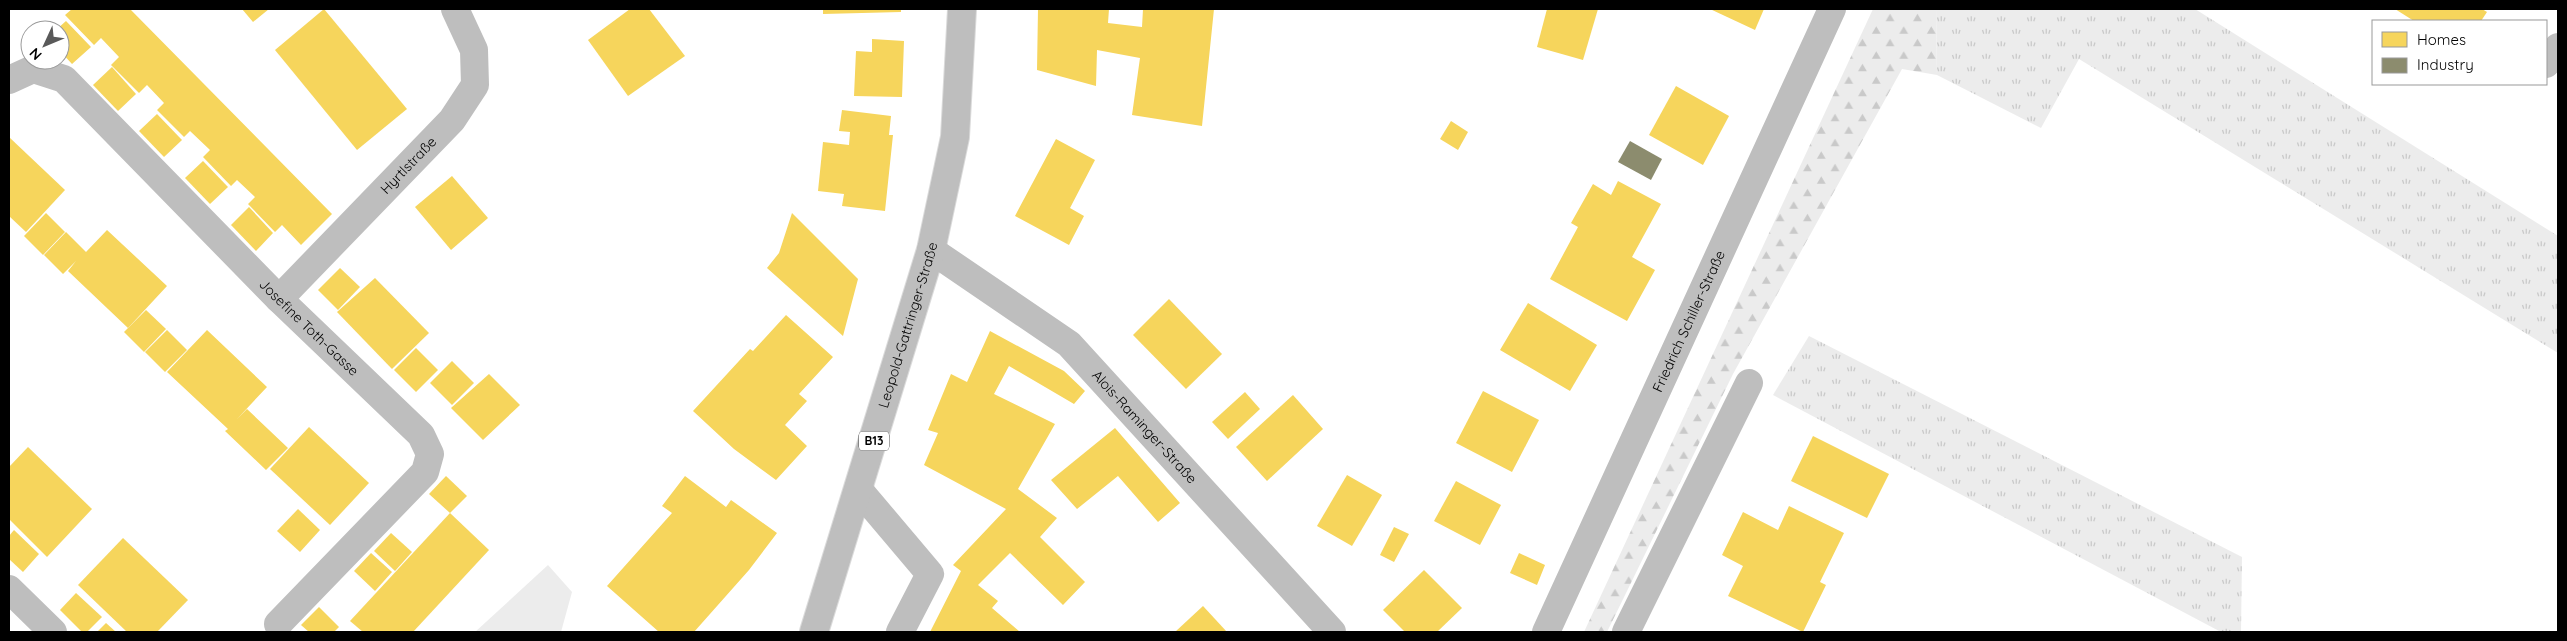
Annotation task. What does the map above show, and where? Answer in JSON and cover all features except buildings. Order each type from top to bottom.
[{"type":"street","name":"Hyrtlstraße","points":[[279,299],[452,120],[475,85],[474,50],[454,9]]},
{"type":"street","name":"Leopold-Gattringer-Straße","points":[[814,632],[931,250],[955,137],[962,9]]},
{"type":"street","name":"Friedrich Schiller-Straße","points":[[1546,632],[1832,9]]},
{"type":"street","points":[[2547,63],[2558,47]]},
{"type":"street","name":"Josefine Toth-Gasse","points":[[9,80],[33,69],[64,79],[279,299],[421,435],[430,454],[425,472],[278,624]]},
{"type":"street","name":"Alois-Raminger-Straße","points":[[931,250],[1069,344],[1332,632]]},
{"type":"street","points":[[1626,632],[1749,383]]},
{"type":"street","points":[[859,490],[930,574],[900,632]]},
{"type":"street","points":[[9,589],[53,632]]},
{"type":"green space","points":[[1873,9],[1936,9],[1937,75],[1902,69],[1733,374],[1607,632],[1584,632]]},
{"type":"green space","points":[[1936,9],[2195,9],[2558,236],[2558,353],[2079,59],[2041,128],[1937,75]]},
{"type":"green space","points":[[1809,336],[2242,557],[2241,632],[2221,632],[1773,395]]},
{"type":"green space","points":[[548,565],[572,592],[561,632],[475,632]]}]
